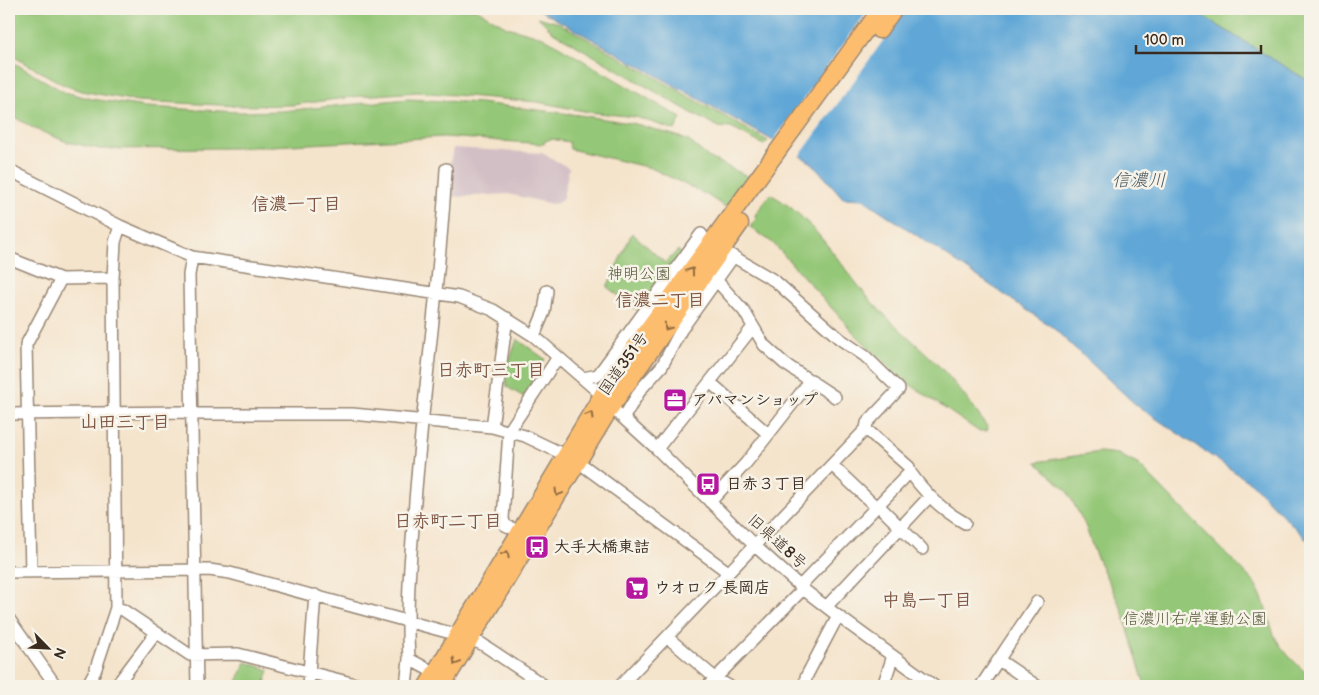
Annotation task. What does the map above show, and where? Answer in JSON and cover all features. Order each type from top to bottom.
[{"type":"highway","name":"国道351号","points":[[464,637],[478,604],[518,532],[612,406],[741,212],[881,9]]},
{"type":"highway","name":"国道351号","points":[[741,212],[894,9]]},
{"type":"highway","name":"国道351号","points":[[435,682],[572,459]]},
{"type":"street","points":[[406,686],[409,659],[406,619],[420,421],[436,294],[446,169]]},
{"type":"street","name":"旧県道8号","points":[[9,170],[120,226],[192,257],[360,281],[467,299],[506,318],[534,336],[583,378],[754,545],[802,587],[838,616],[934,686]]},
{"type":"street","points":[[87,686],[96,671],[116,608],[113,278],[115,242],[120,226]]},
{"type":"street","points":[[583,378],[598,375],[700,234],[704,238]]},
{"type":"street","points":[[612,406],[641,389],[662,366],[681,330],[731,256],[775,281],[840,339],[865,356],[899,389],[867,423],[866,429],[620,686]]},
{"type":"street","points":[[192,257],[189,275],[197,686]]},
{"type":"street","points":[[9,258],[61,279],[113,278]]},
{"type":"street","points":[[31,572],[26,345],[61,279]]},
{"type":"street","points":[[716,280],[744,311],[764,345],[785,364],[835,397]]},
{"type":"street","points":[[534,336],[544,312],[547,291]]},
{"type":"street","points":[[492,427],[506,318]]},
{"type":"street","points":[[657,449],[753,327]]},
{"type":"street","points":[[518,532],[505,525],[503,518],[509,431],[558,356]]},
{"type":"street","points":[[710,502],[811,380]]},
{"type":"street","points":[[710,382],[768,434]]},
{"type":"street","points":[[9,414],[183,412],[191,414],[352,414],[492,427],[509,431],[572,459],[728,572]]},
{"type":"street","points":[[866,429],[909,467],[910,472],[930,496],[954,517],[965,523]]},
{"type":"street","points":[[832,465],[901,527],[922,549]]},
{"type":"street","points":[[712,682],[910,472]]},
{"type":"street","points":[[827,606],[930,496]]},
{"type":"street","points":[[9,572],[230,572],[406,619],[464,637],[482,644],[539,685]]},
{"type":"street","points":[[308,686],[315,595]]},
{"type":"street","points":[[981,686],[1037,602]]},
{"type":"street","points":[[116,608],[123,610],[190,655],[238,654],[363,686]]},
{"type":"street","points":[[805,686],[806,677],[838,616]]},
{"type":"street","points":[[9,619],[56,686]]},
{"type":"street","points":[[116,686],[156,633]]},
{"type":"street","points":[[667,636],[712,682],[729,686]]},
{"type":"street","points":[[883,686],[893,656]]},
{"type":"street","points":[[409,659],[435,682]]},
{"type":"street","points":[[999,660],[1037,686]]},
{"type":"shaded area","points":[[453,148],[542,153],[569,168],[563,198],[558,203],[552,204],[508,194],[452,197],[450,195],[452,167],[450,164]]},
{"type":"green space","points":[[9,9],[476,9],[507,27],[543,37],[681,118],[675,130],[636,117],[589,112],[538,102],[418,92],[360,96],[292,105],[241,106],[137,101],[81,91],[64,85],[9,54]]},
{"type":"green space","points":[[1191,9],[1310,9],[1310,82]]},
{"type":"green space","points":[[538,17],[559,23],[768,141],[764,145],[731,128],[719,127],[695,115],[553,32]]},
{"type":"green space","points":[[9,60],[64,92],[92,99],[145,107],[240,112],[282,111],[408,99],[480,103],[636,124],[689,141],[708,157],[749,177],[732,201],[725,207],[707,195],[651,168],[570,149],[569,142],[551,139],[545,141],[544,144],[444,137],[234,148],[100,149],[67,142],[35,129],[9,114]]},
{"type":"green space","points":[[770,194],[786,204],[813,229],[872,302],[941,368],[977,412],[988,428],[987,431],[978,431],[899,377],[855,334],[773,243],[750,227],[756,219],[755,215]]},
{"type":"green space","name":"神明公園","points":[[632,233],[665,263],[678,250],[681,253],[640,312],[607,287]]},
{"type":"green space","points":[[517,339],[545,359],[524,397],[507,387],[505,374]]},
{"type":"green space","name":"信濃川右岸運動公園","points":[[1100,452],[1118,454],[1139,465],[1254,582],[1263,600],[1276,639],[1284,651],[1310,677],[1310,686],[1145,686],[1122,610],[1094,551],[1085,525],[1067,491],[1036,462]]},
{"type":"green space","points":[[246,662],[269,670],[264,686],[235,686]]},
{"type":"water","name":"信濃川","points":[[538,9],[1191,9],[1310,82],[1310,543],[1251,483],[1136,405],[1052,327],[863,199],[843,198],[812,163]]},
{"type":"pier","points":[[869,9],[906,9],[799,157],[772,143]]},
{"type":"place","name":"アパマンショップ","points":[[675,400]]},
{"type":"place","name":"日赤３丁目","points":[[708,484]]},
{"type":"place","name":"大手大橋東詰","points":[[537,547]]},
{"type":"place","name":"ウオロク 長岡店","points":[[637,588]]},
{"type":"district","name":"信濃一丁目","points":[[296,204]]},
{"type":"district","name":"信濃二丁目","points":[[660,300]]},
{"type":"district","name":"日赤町三丁目","points":[[491,370]]},
{"type":"district","name":"山田三丁目","points":[[125,422]]},
{"type":"district","name":"日赤町二丁目","points":[[448,521]]},
{"type":"district","name":"中島一丁目","points":[[927,600]]}]
